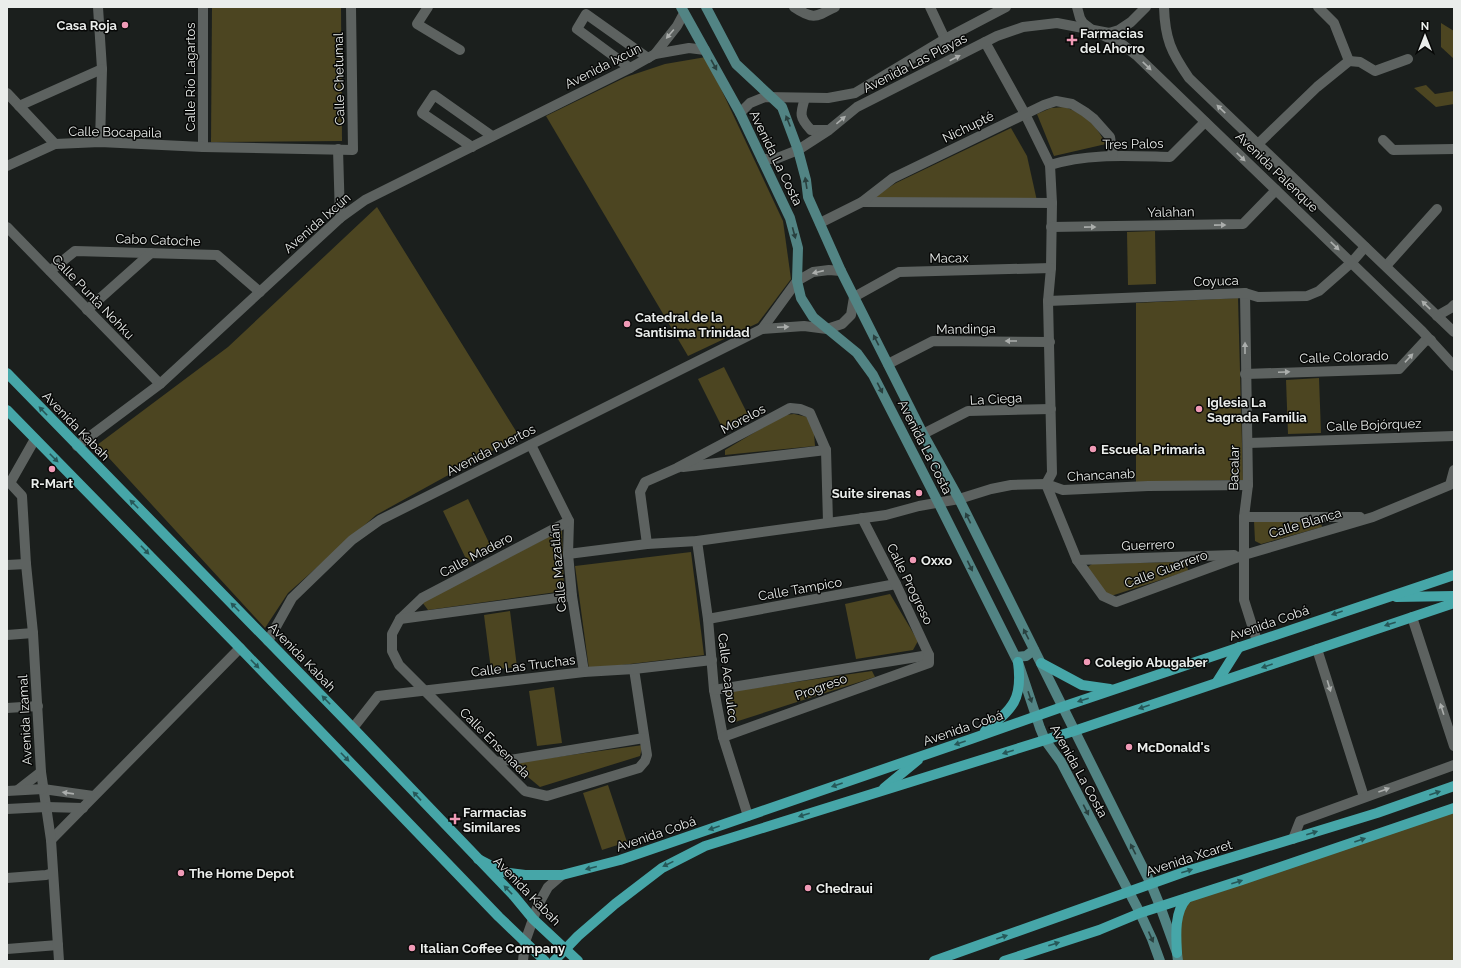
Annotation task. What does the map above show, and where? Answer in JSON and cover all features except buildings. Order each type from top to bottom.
[{"type":"main road","name":"Avenida La Costa","points":[[706,7],[736,64],[782,107],[798,150],[806,180],[808,197],[841,271],[923,434],[959,499],[1151,884],[1177,957]]},
{"type":"main road","name":"Avenida La Costa","points":[[685,9],[705,50],[740,113],[790,218],[798,248],[797,282],[801,298],[813,317],[857,353],[874,375],[1017,660],[1045,740],[1061,762],[1140,913],[1160,961]]},
{"type":"main road","name":"Avenida Kabah","points":[[7,373],[353,728],[514,896],[533,919],[578,961]]},
{"type":"main road","points":[[7,410],[545,961]]},
{"type":"main road","name":"Avenida Cobá","points":[[478,859],[503,872],[525,875],[562,875],[623,859],[1114,689],[1454,575]]},
{"type":"main road","points":[[1385,598],[1454,596]]},
{"type":"main road","points":[[554,961],[578,936],[615,904],[662,868],[705,846],[1074,731],[1454,603]]},
{"type":"main road","points":[[1217,682],[1239,647]]},
{"type":"main road","points":[[979,736],[1012,707],[1018,694],[1020,679],[1017,660],[1034,650]]},
{"type":"main road","points":[[1041,664],[1082,686],[1114,689]]},
{"type":"main road","points":[[881,791],[922,756]]},
{"type":"main road","name":"Avenida Xcaret","points":[[934,961],[1187,871],[1377,813],[1454,786]]},
{"type":"main road","points":[[1004,961],[1098,930],[1160,906],[1249,878],[1454,808]]},
{"type":"main road","points":[[672,842],[705,846]]},
{"type":"main road","points":[[1177,957],[1176,930],[1182,903],[1187,898]]},
{"type":"street","points":[[98,7],[102,69],[100,142]]},
{"type":"street","name":"Calle Río Lagartos","points":[[203,7],[203,147]]},
{"type":"street","name":"Calle Chetumal","points":[[351,7],[353,150]]},
{"type":"street","points":[[428,7],[417,24],[460,50]]},
{"type":"street","points":[[794,7],[806,15],[817,16],[835,7]]},
{"type":"street","points":[[930,7],[946,39]]},
{"type":"street","name":"Avenida Las Playas","points":[[740,113],[755,101],[765,97],[828,98],[855,93],[946,39],[1006,7]]},
{"type":"street","name":"Avenida Palenque","points":[[1077,7],[1083,23],[1092,30],[1123,45],[1136,55],[1352,262],[1431,340],[1454,366]]},
{"type":"street","points":[[1092,30],[1109,33],[1119,30],[1131,22],[1146,7]]},
{"type":"street","name":"Avenida Palenque","points":[[1164,7],[1165,29],[1169,44],[1177,61],[1189,78],[1454,332]]},
{"type":"street","points":[[1318,7],[1334,22],[1349,61]]},
{"type":"street","name":"Avenida Ixcún","points":[[651,56],[677,26],[685,9]]},
{"type":"street","points":[[630,68],[577,29],[586,14],[651,56]]},
{"type":"street","name":"Avenida Las Playas","points":[[762,159],[775,159],[798,150],[829,130],[857,107],[997,36],[1023,27],[1056,23],[1092,30]]},
{"type":"street","points":[[985,42],[1025,114],[1050,165],[1052,203],[1051,268],[1048,301],[1052,474],[1046,484]]},
{"type":"street","name":"Avenida Ixcún","points":[[77,446],[160,384],[340,218],[365,200],[630,68],[651,56],[689,48],[705,50]]},
{"type":"street","points":[[1258,144],[1317,86],[1349,61],[1360,62],[1375,71],[1408,59]]},
{"type":"street","points":[[19,106],[102,69]]},
{"type":"street","points":[[7,93],[56,144]]},
{"type":"street","points":[[472,147],[422,113],[434,95],[492,136]]},
{"type":"street","points":[[805,98],[800,112],[803,121],[811,130],[829,130]]},
{"type":"street","name":"Nichupté","points":[[820,223],[862,202],[893,178],[1044,105],[1056,101],[1072,104],[1094,119],[1110,137],[1113,155]]},
{"type":"street","name":"Tres Palos","points":[[1050,165],[1062,161],[1113,155],[1170,157],[1205,122]]},
{"type":"street","points":[[1383,140],[1393,150],[1454,149]]},
{"type":"street","name":"Calle Bocapaila","points":[[7,166],[56,144],[100,142],[203,147],[353,150]]},
{"type":"street","points":[[338,149],[340,218]]},
{"type":"street","name":"Yalahan","points":[[1051,227],[1243,224],[1276,190]]},
{"type":"street","points":[[862,202],[1052,203]]},
{"type":"street","points":[[1386,266],[1437,209]]},
{"type":"street","name":"Calle Punta Nohku","points":[[7,227],[160,384]]},
{"type":"street","name":"Coyuca","points":[[1048,301],[1245,293],[1258,297],[1307,296],[1319,291],[1352,262],[1365,247]]},
{"type":"street","name":"Cabo Catoche","points":[[50,271],[75,251],[217,255],[260,292]]},
{"type":"street","points":[[88,310],[151,253]]},
{"type":"street","name":"Macax","points":[[854,297],[899,272],[1051,268]]},
{"type":"street","name":"Avenida Puertos","points":[[762,329],[797,282],[814,272],[829,270],[841,271]]},
{"type":"street","name":"Bacalar","points":[[1245,293],[1245,374],[1248,485],[1244,517],[1244,600],[1257,641]]},
{"type":"street","points":[[827,329],[842,324],[851,315],[854,297]]},
{"type":"street","points":[[1437,316],[1454,305]]},
{"type":"street","name":"Avenida Puertos","points":[[268,641],[292,598],[352,540],[380,520],[762,329],[804,326],[827,329]]},
{"type":"street","name":"Calle Colorado","points":[[1245,374],[1399,369],[1425,341],[1431,340]]},
{"type":"street","name":"Mandinga","points":[[888,364],[933,341],[1050,342]]},
{"type":"street","name":"Morelos","points":[[647,544],[640,492],[645,482],[677,468],[790,408],[800,409],[810,413],[826,450],[828,522]]},
{"type":"street","name":"La Ciega","points":[[923,434],[968,411],[1051,409]]},
{"type":"street","name":"Calle Bojórquez","points":[[1248,443],[1454,436]]},
{"type":"street","points":[[8,483],[35,439]]},
{"type":"street","name":"Calle Mazatlán","points":[[531,444],[569,521],[568,554],[572,596],[584,672]]},
{"type":"street","points":[[677,468],[826,450]]},
{"type":"street","name":"Calle Blanca","points":[[1244,555],[1373,517],[1450,485],[1454,470]]},
{"type":"street","name":"Avenida Izamal","points":[[8,483],[22,496],[26,564],[33,633],[41,772],[53,873],[58,961]]},
{"type":"street","name":"Chancanab","points":[[938,502],[959,499],[991,489],[1011,485],[1046,484],[1063,490],[1148,486],[1248,485]]},
{"type":"street","name":"Calle Guerrero","points":[[1046,484],[1077,560],[1103,596],[1116,602],[1244,555]]},
{"type":"street","points":[[568,554],[647,544],[697,541],[886,515],[938,502]]},
{"type":"street","name":"Calle Blanca","points":[[1244,517],[1373,517]]},
{"type":"street","name":"Calle Progreso","points":[[862,518],[896,584],[929,659]]},
{"type":"street","name":"Calle Madero","points":[[392,634],[400,618],[422,598],[569,521]]},
{"type":"street","name":"Calle Acapulco","points":[[697,541],[708,619],[714,690],[723,737],[748,816]]},
{"type":"street","name":"Guerrero","points":[[1077,560],[1244,555]]},
{"type":"street","points":[[7,565],[26,564]]},
{"type":"street","name":"Calle Tampico","points":[[708,619],[896,584]]},
{"type":"street","points":[[400,618],[572,596]]},
{"type":"street","points":[[1412,617],[1454,746]]},
{"type":"street","points":[[7,635],[33,633]]},
{"type":"street","name":"Calle Ensenada","points":[[392,634],[392,651],[399,665],[525,791],[547,796],[639,768],[645,761],[647,755],[634,669]]},
{"type":"street","points":[[50,840],[240,648]]},
{"type":"street","points":[[1318,649],[1364,797]]},
{"type":"street","points":[[714,690],[929,659]]},
{"type":"street","name":"Progreso","points":[[723,737],[929,659]]},
{"type":"street","name":"Calle Las Truchas","points":[[353,728],[378,696],[584,672],[634,669],[712,660]]},
{"type":"street","points":[[7,708],[38,706]]},
{"type":"street","points":[[497,762],[644,738]]},
{"type":"street","points":[[1293,839],[1300,821],[1454,765]]},
{"type":"street","points":[[18,790],[41,772]]},
{"type":"street","points":[[7,791],[43,789],[93,796]]},
{"type":"street","points":[[7,809],[46,807],[82,808]]},
{"type":"street","points":[[7,878],[46,875],[53,873]]},
{"type":"street","points":[[523,961],[525,942],[544,892],[562,875]]},
{"type":"street","points":[[7,949],[58,945]]},
{"type":"shaded area","points":[[212,7],[341,7],[342,141],[211,142]]},
{"type":"shaded area","points":[[1441,23],[1454,31],[1454,59],[1441,47]]},
{"type":"shaded area","points":[[706,57],[783,221],[791,279],[758,323],[688,356],[546,116],[626,77],[665,64]]},
{"type":"shaded area","points":[[1426,85],[1435,94],[1454,91],[1454,104],[1436,107],[1414,88]]},
{"type":"shaded area","points":[[1065,107],[1090,121],[1106,144],[1054,156],[1037,114],[1051,108]]},
{"type":"shaded area","points":[[1011,128],[1027,156],[1037,201],[871,199],[896,183]]},
{"type":"shaded area","points":[[377,207],[519,436],[376,515],[288,593],[265,628],[97,445],[228,347]]},
{"type":"shaded area","points":[[1155,231],[1156,284],[1128,285],[1127,232]]},
{"type":"shaded area","points":[[1238,298],[1243,480],[1136,482],[1136,303]]},
{"type":"shaded area","points":[[724,367],[750,419],[724,431],[698,379]]},
{"type":"shaded area","points":[[1319,378],[1321,433],[1288,434],[1286,380]]},
{"type":"shaded area","points":[[794,414],[807,417],[814,433],[815,446],[725,455],[725,450],[784,415]]},
{"type":"shaded area","points":[[468,499],[493,551],[468,563],[443,511]]},
{"type":"shaded area","points":[[1320,519],[1322,527],[1261,544],[1255,541],[1254,521]]},
{"type":"shaded area","points":[[562,530],[564,591],[428,610],[422,602]]},
{"type":"shaded area","points":[[691,552],[704,655],[589,669],[575,566]]},
{"type":"shaded area","points":[[1187,563],[1188,571],[1111,596],[1102,591],[1086,568],[1092,564]]},
{"type":"shaded area","points":[[890,594],[918,641],[913,650],[856,659],[845,604]]},
{"type":"shaded area","points":[[510,611],[517,667],[491,670],[484,615]]},
{"type":"shaded area","points":[[872,671],[875,677],[732,723],[726,692]]},
{"type":"shaded area","points":[[554,687],[562,743],[537,746],[529,691]]},
{"type":"shaded area","points":[[643,745],[640,756],[540,787],[516,767],[520,762]]},
{"type":"shaded area","points":[[608,785],[627,842],[602,850],[583,793]]},
{"type":"shaded area","points":[[1454,810],[1454,961],[1181,961],[1181,909],[1190,900]]},
{"type":"place","name":"Casa Roja","points":[[125,25]]},
{"type":"place","name":"Farmacias del Ahorro","points":[[1072,40]]},
{"type":"place","name":"Catedral de la Santisima Trinidad","points":[[627,324]]},
{"type":"place","name":"Iglesia La Sagrada Familia","points":[[1199,409]]},
{"type":"place","name":"Escuela Primaria","points":[[1093,449]]},
{"type":"place","name":"R-Mart","points":[[52,469]]},
{"type":"place","name":"Suite sirenas","points":[[919,493]]},
{"type":"place","name":"Oxxo","points":[[913,560]]},
{"type":"place","name":"Colegio Abugaber","points":[[1087,662]]},
{"type":"place","name":"McDonald's","points":[[1129,747]]},
{"type":"place","name":"Farmacias Similares","points":[[455,819]]},
{"type":"place","name":"The Home Depot","points":[[181,873]]},
{"type":"place","name":"Chedraui","points":[[808,888]]},
{"type":"place","name":"Italian Coffee Company","points":[[412,948]]}]
